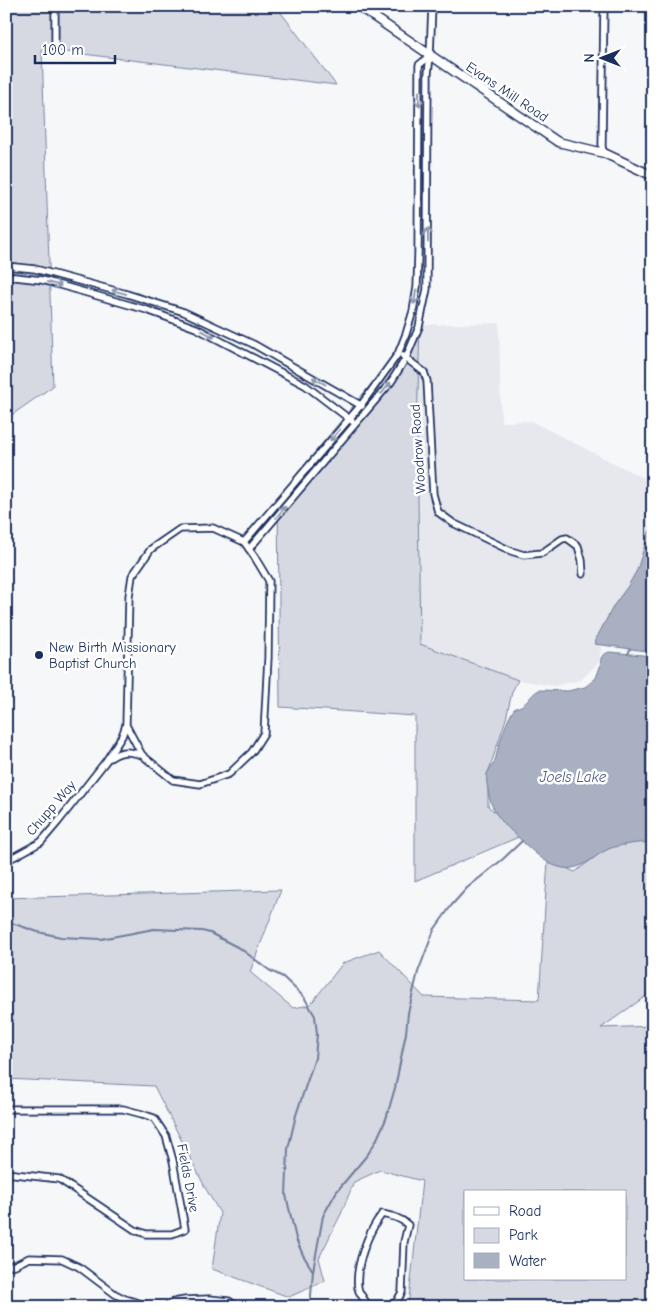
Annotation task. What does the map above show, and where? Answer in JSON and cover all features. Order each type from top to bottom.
[{"type":"main road","name":"Evans Mill Road","points":[[358,6],[558,142],[604,153],[653,176]]},
{"type":"street","points":[[55,6],[55,47]]},
{"type":"street","points":[[249,549],[391,382],[406,358],[419,327],[427,289],[428,74],[432,6]]},
{"type":"street","points":[[604,6],[602,147],[604,153]]},
{"type":"street","points":[[244,542],[361,405],[398,354],[406,334],[413,311],[417,287],[419,65],[430,56]]},
{"type":"street","points":[[6,266],[43,271],[184,312],[254,344],[368,410]]},
{"type":"street","points":[[6,276],[42,280],[147,310],[196,328],[305,385],[355,424]]},
{"type":"street","name":"Woodrow Road","points":[[398,354],[424,372],[427,381],[432,494],[438,512],[453,523],[511,551],[524,555],[542,553],[567,538],[578,546],[583,574]]},
{"type":"street","points":[[106,761],[117,753],[129,751],[142,755],[173,780],[200,784],[229,774],[252,752],[264,734],[268,658],[268,581],[244,542],[213,528],[180,529],[151,549],[132,576],[129,596],[126,724],[142,755]]},
{"type":"street","name":"Chupp Way","points":[[6,861],[41,842],[106,761],[122,736],[126,724]]},
{"type":"street","name":"Fields Drive","points":[[6,1109],[123,1109],[154,1118],[166,1136],[173,1161],[185,1229],[172,1234],[146,1234],[135,1230],[59,1178],[6,1173]]},
{"type":"street","points":[[382,1214],[393,1216],[408,1225],[404,1242],[402,1292],[398,1301],[392,1305],[368,1306],[358,1290],[359,1262],[376,1223],[382,1214]]},
{"type":"street","points":[[6,1266],[15,1265],[29,1258],[62,1259],[79,1267],[115,1294],[152,1307]]},
{"type":"street","points":[[166,1307],[173,1302],[201,1299],[229,1301],[238,1307]]},
{"type":"shaded area","points":[[499,323],[501,422],[531,421],[653,483],[653,531],[643,566],[602,641],[599,662],[581,680],[554,686],[518,680],[420,644],[417,426],[420,325]]},
{"type":"green space","points":[[6,6],[276,6],[336,85],[42,49],[53,386],[6,419]]},
{"type":"green space","points":[[420,325],[417,426],[420,644],[518,680],[512,692],[506,719],[488,773],[488,806],[521,836],[415,881],[415,716],[280,707],[278,497]]},
{"type":"green space","points":[[653,838],[653,991],[601,1028],[653,1026],[653,1307],[408,1307],[422,1181],[380,1170],[354,1182],[341,1214],[319,1258],[325,1281],[289,1297],[212,1269],[220,1213],[154,1086],[6,1079],[6,898],[281,890],[250,972],[293,1008],[310,1005],[343,963],[379,950],[424,997],[539,1000],[548,860],[575,872],[611,845]]},
{"type":"water","points":[[653,367],[653,413],[649,397]]},
{"type":"water","points":[[653,526],[653,652],[595,644],[614,605],[637,570],[649,532]]},
{"type":"water","name":"Joels Lake","points":[[609,652],[653,656],[653,843],[622,845],[605,851],[583,865],[570,868],[558,867],[538,855],[501,820],[489,798],[487,774],[495,760],[509,718],[515,708],[526,703],[539,690],[568,691],[585,687],[596,678],[601,658]]},
{"type":"waterway","points":[[628,654],[630,649]]},
{"type":"waterway","points":[[310,1307],[313,1271],[323,1216],[337,1191],[368,1154],[386,1119],[395,1088],[408,1013],[418,972],[434,930],[467,888],[522,841]]},
{"type":"waterway","points":[[6,921],[38,932],[61,937],[101,939],[154,929],[210,933],[241,949],[269,970],[283,977],[304,997],[315,1016],[317,1034],[315,1058],[296,1115],[288,1149],[286,1195],[296,1239],[313,1271]]},
{"type":"place","name":"New Birth Missionary Baptist Church","points":[[39,655]]}]
